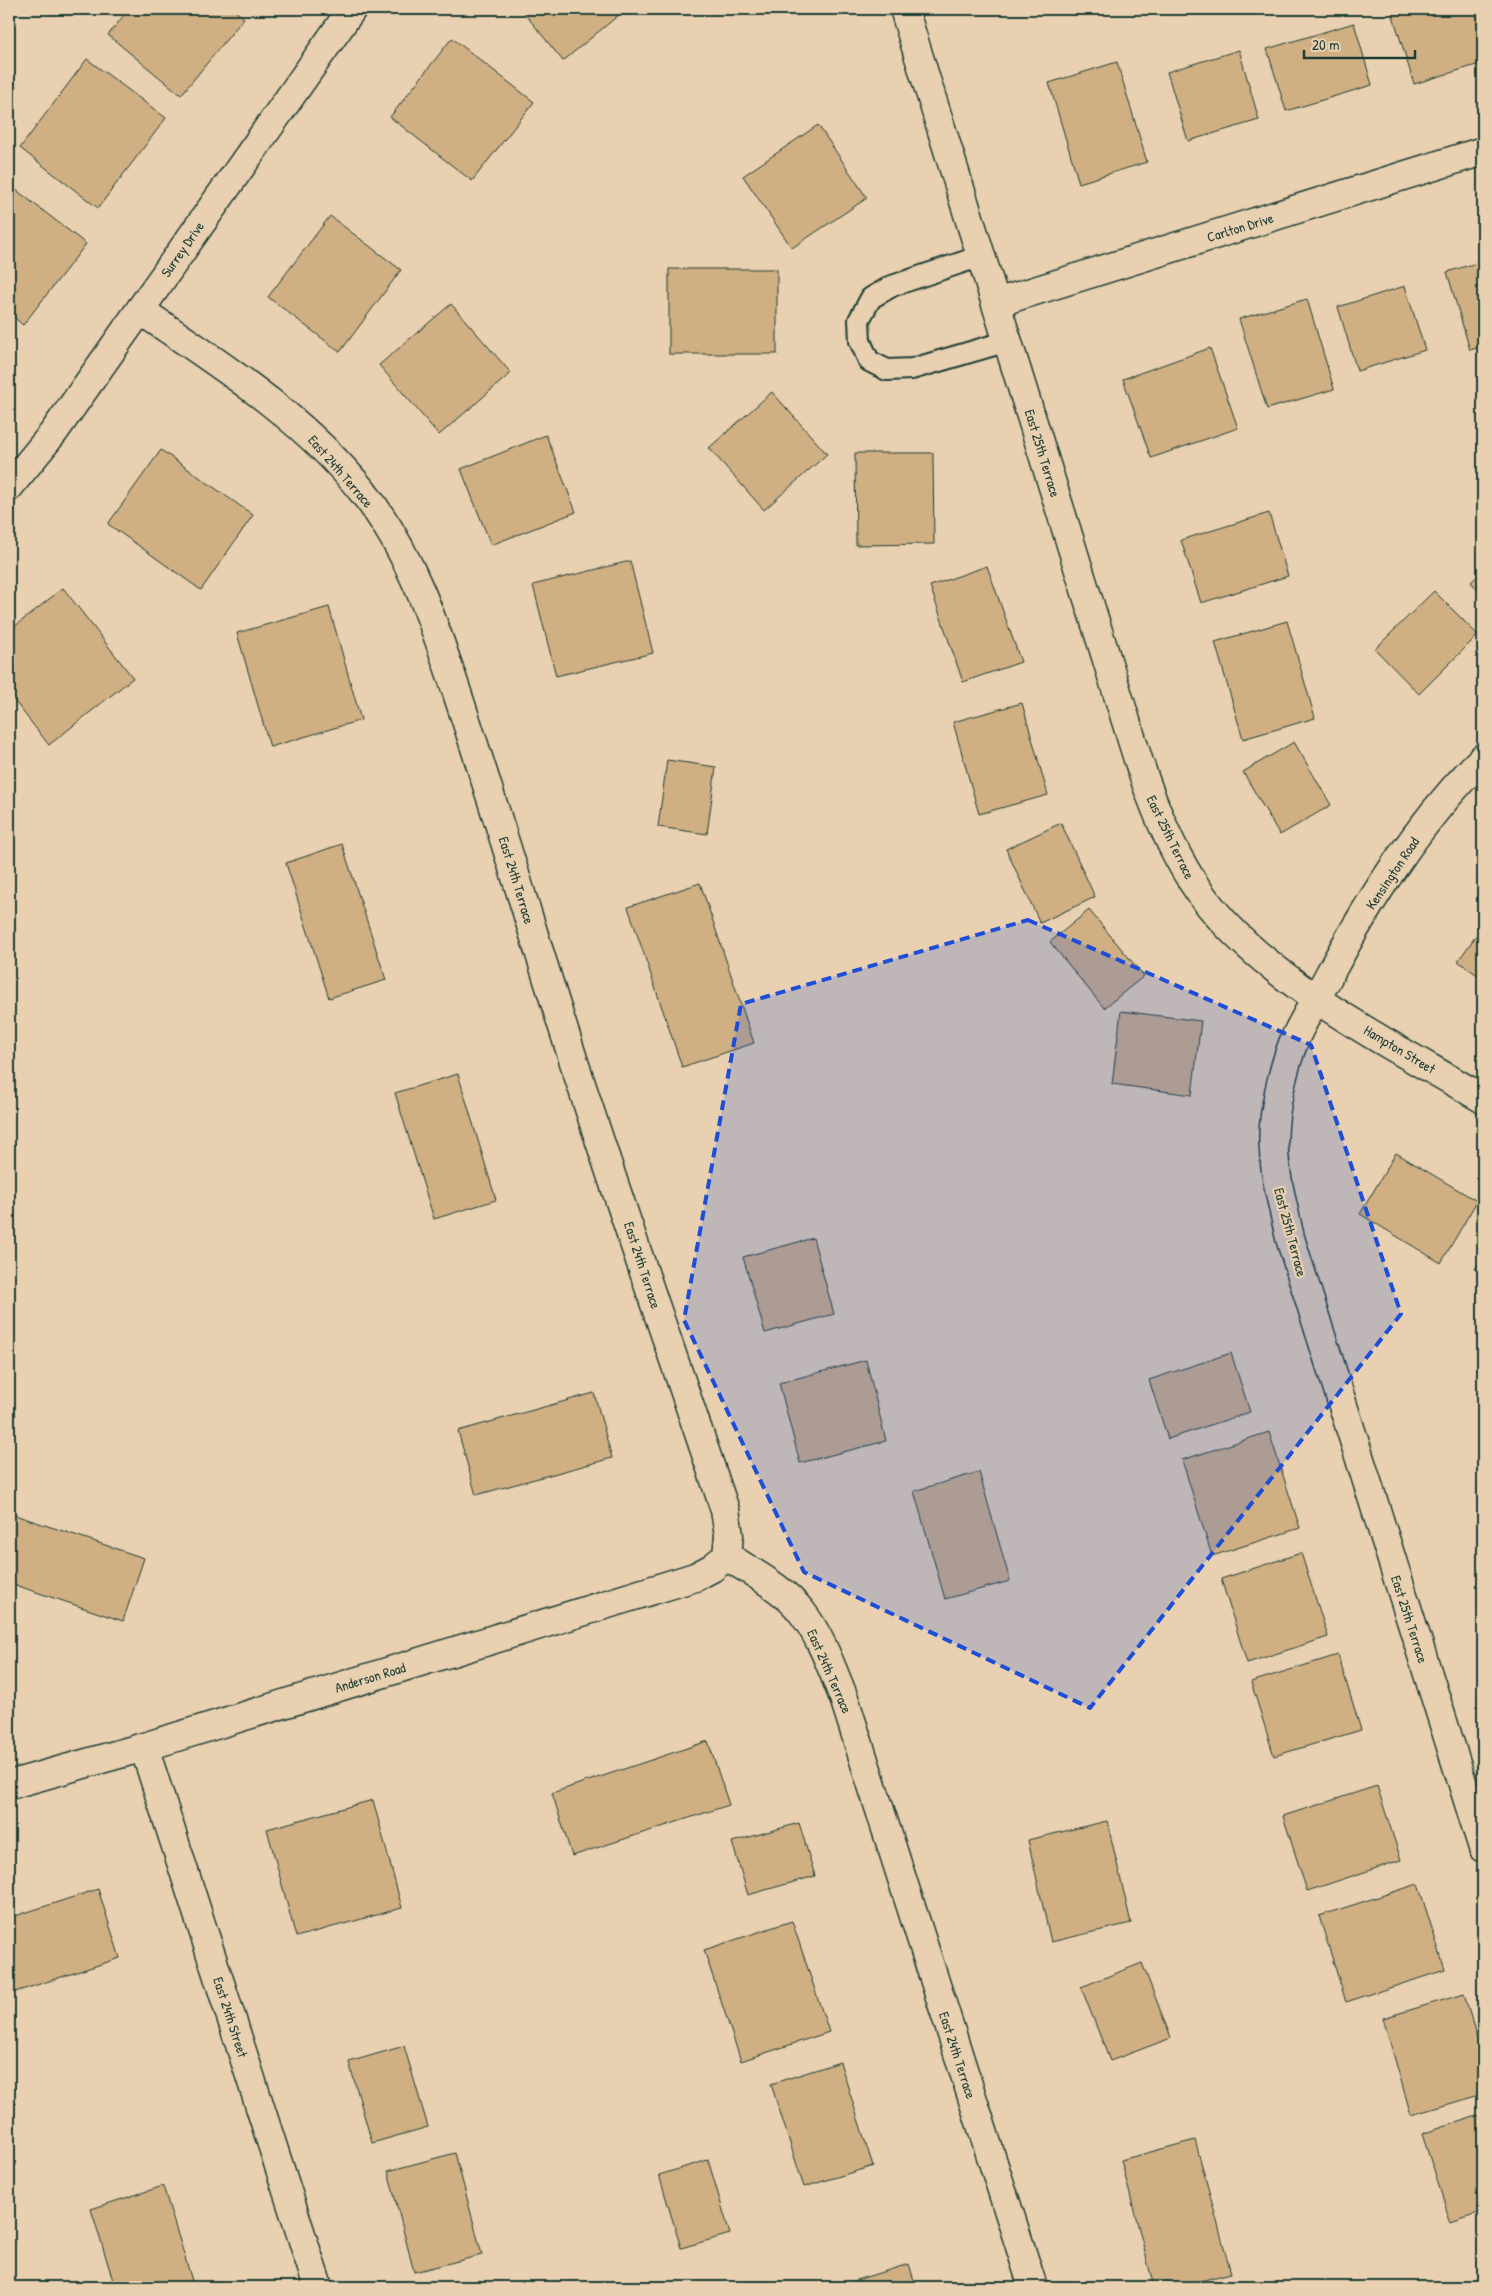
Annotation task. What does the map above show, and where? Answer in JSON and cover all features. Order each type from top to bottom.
[{"type":"street","name":"Surrey Drive","points":[[9,488],[54,432],[352,9]]},
{"type":"street","name":"East 25th Terrace","points":[[904,9],[1151,798],[1192,882],[1224,922],[1257,955],[1316,999],[1297,1035],[1284,1075],[1274,1126],[1276,1176],[1293,1247],[1483,1848]]},
{"type":"street","name":"Carlton Drive","points":[[996,303],[1483,151]]},
{"type":"street","name":"East 24th Terrace","points":[[140,310],[264,396],[314,437],[365,494],[402,554],[429,608],[489,790],[546,973],[725,1510],[729,1535],[727,1556],[780,1592],[801,1611],[821,1644],[840,1689],[1033,2287]]},
{"type":"street","name":"Kensington Road","points":[[1316,999],[1381,887],[1422,827],[1483,758]]},
{"type":"street","name":"Hampton Street","points":[[1316,999],[1483,1099]]},
{"type":"street","name":"Anderson Road","points":[[9,1785],[144,1747],[695,1576],[712,1568],[727,1556]]},
{"type":"street","name":"East 24th Street","points":[[144,1747],[318,2287]]},
{"type":"lane","points":[[981,256],[892,286],[871,298],[859,320],[860,340],[869,361],[887,370],[912,369],[1008,341]]},
{"type":"highlighted area","points":[[1028,920],[1311,1045],[1401,1314],[1090,1708],[804,1572],[684,1320],[741,1004]]},
{"type":"building","points":[[129,9],[233,9],[244,18],[181,95],[108,35]]},
{"type":"building","points":[[521,9],[626,9],[563,61]]},
{"type":"building","points":[[1391,9],[1483,9],[1483,63],[1414,84]]},
{"type":"building","points":[[1354,23],[1372,85],[1286,111],[1267,49]]},
{"type":"building","points":[[452,38],[534,102],[472,181],[390,117]]},
{"type":"building","points":[[1239,50],[1259,120],[1188,141],[1167,72]]},
{"type":"building","points":[[87,59],[166,118],[98,208],[20,148]]},
{"type":"building","points":[[1117,62],[1147,162],[1079,183],[1049,83]]},
{"type":"building","points":[[818,125],[867,198],[792,248],[743,176]]},
{"type":"building","points":[[15,189],[86,244],[23,325],[9,313],[9,197]]},
{"type":"building","points":[[330,216],[401,270],[340,352],[268,297]]},
{"type":"building","points":[[1483,261],[1483,346],[1470,350],[1447,272]]},
{"type":"building","points":[[669,269],[777,269],[777,354],[669,354]]},
{"type":"building","points":[[1405,286],[1425,350],[1357,371],[1338,307]]},
{"type":"building","points":[[1307,299],[1334,389],[1267,409],[1239,319]]},
{"type":"building","points":[[451,304],[511,373],[439,435],[379,365]]},
{"type":"building","points":[[1210,348],[1238,428],[1151,458],[1123,379]]},
{"type":"building","points":[[772,392],[827,454],[764,510],[709,448]]},
{"type":"building","points":[[546,435],[576,512],[491,545],[461,469]]},
{"type":"building","points":[[161,450],[253,515],[201,590],[108,524]]},
{"type":"building","points":[[855,453],[933,453],[934,544],[856,545]]},
{"type":"building","points":[[1269,513],[1288,576],[1201,603],[1181,540]]},
{"type":"building","points":[[630,561],[653,653],[556,676],[533,585]]},
{"type":"building","points":[[987,566],[1021,662],[963,682],[930,586]]},
{"type":"building","points":[[1483,571],[1483,596],[1471,582]]},
{"type":"building","points":[[63,588],[133,678],[49,745],[9,694],[9,631]]},
{"type":"building","points":[[1434,591],[1478,635],[1419,694],[1375,649]]},
{"type":"building","points":[[329,607],[361,720],[270,747],[237,633]]},
{"type":"building","points":[[1287,621],[1315,718],[1243,739],[1215,642]]},
{"type":"building","points":[[1022,703],[1048,795],[979,814],[953,722]]},
{"type":"building","points":[[1294,742],[1331,805],[1280,835],[1243,772]]},
{"type":"building","points":[[667,760],[716,767],[707,834],[658,827]]},
{"type":"building","points":[[1061,823],[1095,897],[1040,923],[1006,849]]},
{"type":"building","points":[[342,844],[386,980],[329,998],[286,863]]},
{"type":"building","points":[[700,883],[754,1043],[682,1067],[628,907]]},
{"type":"building","points":[[1089,910],[1144,976],[1104,1008],[1050,942]]},
{"type":"building","points":[[1483,926],[1483,979],[1458,961]]},
{"type":"building","points":[[1121,1011],[1201,1021],[1192,1095],[1112,1084]]},
{"type":"building","points":[[458,1074],[496,1200],[434,1219],[395,1093]]},
{"type":"building","points":[[1396,1153],[1477,1201],[1441,1263],[1360,1214]]},
{"type":"building","points":[[813,1238],[834,1314],[765,1333],[743,1257]]},
{"type":"building","points":[[1483,1257],[1483,1275],[1475,1269]]},
{"type":"building","points":[[1231,1353],[1250,1412],[1168,1439],[1149,1380]]},
{"type":"building","points":[[866,1360],[886,1441],[800,1463],[779,1383]]},
{"type":"building","points":[[594,1393],[612,1458],[476,1495],[458,1431]]},
{"type":"building","points":[[1269,1432],[1300,1528],[1212,1556],[1182,1460]]},
{"type":"building","points":[[979,1472],[1010,1581],[945,1599],[914,1491]]},
{"type":"building","points":[[9,1513],[144,1558],[123,1621],[9,1583]]},
{"type":"building","points":[[1301,1553],[1328,1637],[1247,1663],[1221,1579]]},
{"type":"building","points":[[1483,1569],[1483,1583],[1479,1570]]},
{"type":"building","points":[[1338,1655],[1361,1730],[1274,1756],[1251,1682]]},
{"type":"building","points":[[708,1741],[729,1805],[572,1856],[552,1793]]},
{"type":"building","points":[[1377,1786],[1401,1860],[1307,1891],[1283,1816]]},
{"type":"building","points":[[373,1800],[402,1908],[296,1937],[267,1829]]},
{"type":"building","points":[[1107,1821],[1131,1923],[1051,1942],[1028,1840]]},
{"type":"building","points":[[799,1823],[815,1876],[748,1895],[732,1842]]},
{"type":"building","points":[[1418,1884],[1445,1970],[1346,2002],[1319,1916]]},
{"type":"building","points":[[98,1889],[120,1958],[9,1994],[9,1918]]},
{"type":"building","points":[[792,1921],[829,2032],[741,2061],[704,1950]]},
{"type":"building","points":[[1142,1963],[1171,2038],[1110,2061],[1081,1987]]},
{"type":"building","points":[[1464,1994],[1483,2059],[1483,2094],[1411,2115],[1383,2018]]},
{"type":"building","points":[[404,2046],[428,2127],[372,2143],[349,2062]]},
{"type":"building","points":[[840,2062],[873,2166],[804,2187],[771,2084]]},
{"type":"building","points":[[1483,2114],[1483,2212],[1451,2223],[1422,2134]]},
{"type":"building","points":[[1195,2140],[1231,2273],[1177,2287],[1154,2287],[1121,2160]]},
{"type":"building","points":[[455,2153],[482,2255],[414,2272],[388,2171]]},
{"type":"building","points":[[708,2160],[730,2234],[681,2248],[659,2175]]},
{"type":"building","points":[[163,2186],[194,2287],[115,2287],[91,2209]]},
{"type":"building","points":[[909,2264],[916,2287],[833,2287]]},
{"type":"building","points":[[479,2281],[481,2287],[464,2287]]}]
